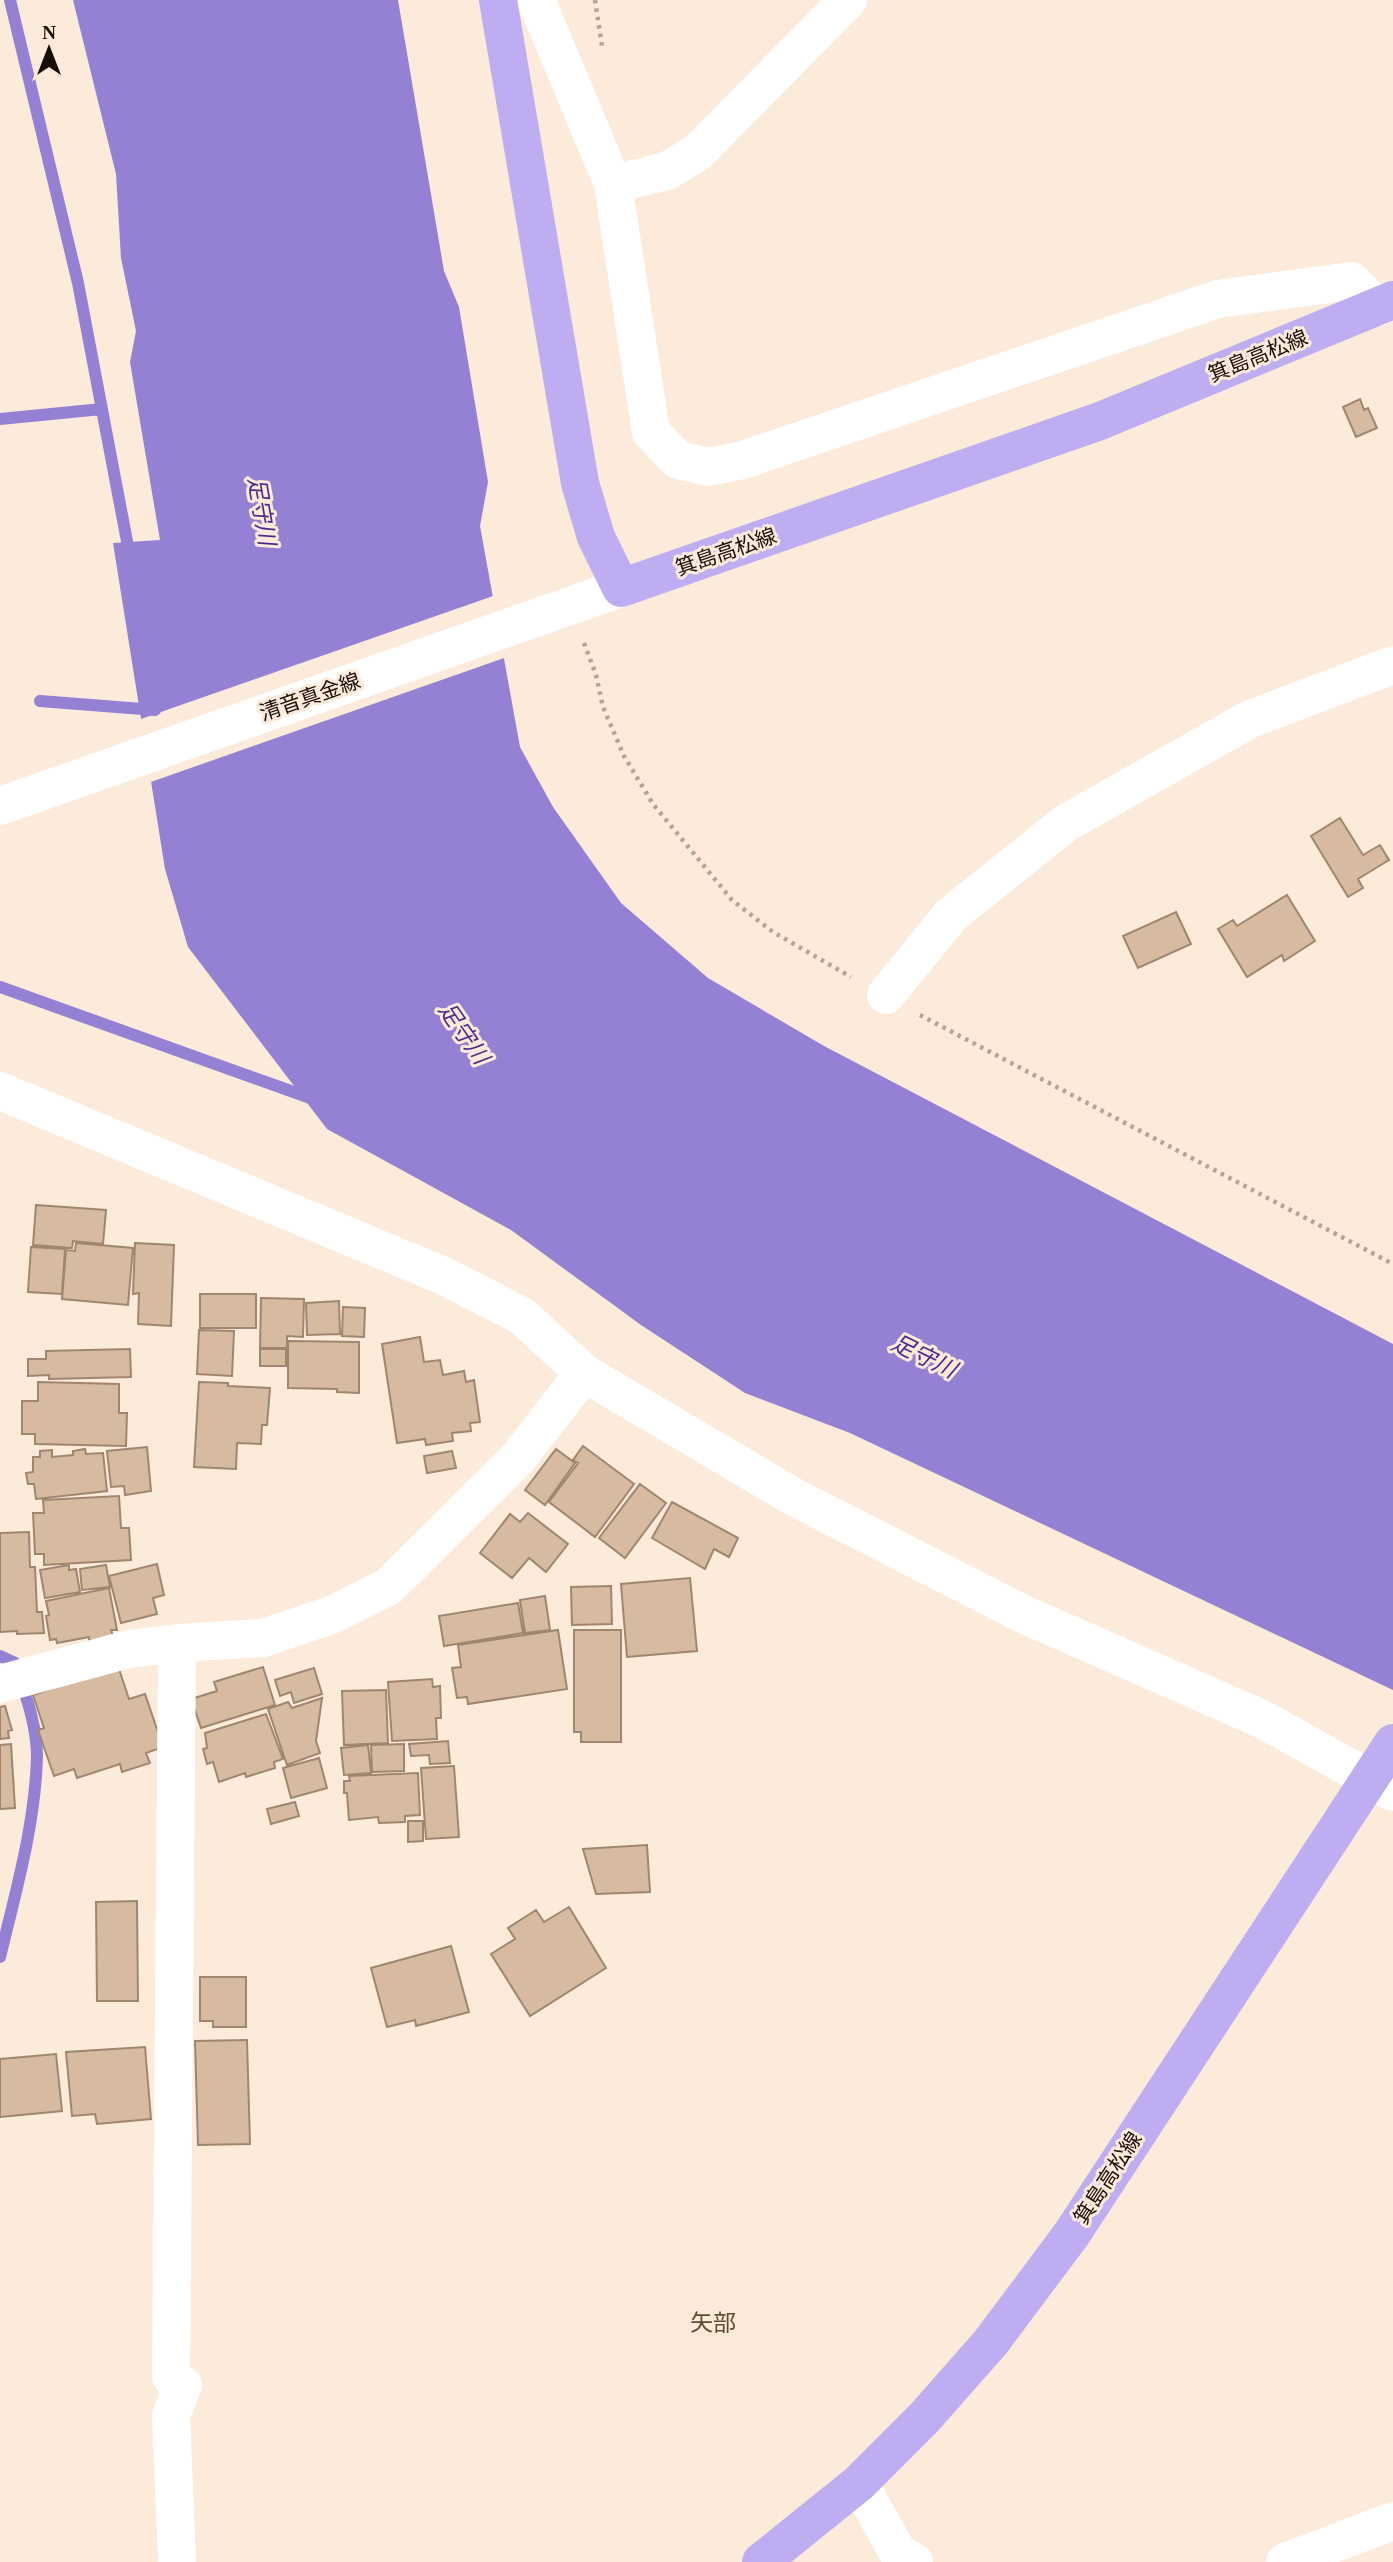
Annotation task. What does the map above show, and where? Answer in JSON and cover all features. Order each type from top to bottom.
[{"type":"main road","points":[[498,0],[580,483],[596,537],[621,588]]},
{"type":"main road","name":"箕島高松線","points":[[621,588],[1100,421],[1386,304]]},
{"type":"main road","name":"箕島高松線","points":[[761,2562],[859,2483],[924,2418],[991,2342],[1071,2235],[1384,1768]]},
{"type":"street","points":[[536,0],[613,184],[652,432],[678,460],[709,467],[743,460],[1218,299],[1351,281],[1386,304]]},
{"type":"street","points":[[613,184],[667,171],[698,152],[848,0]]},
{"type":"street","name":"清音真金線","points":[[11,802],[621,588]]},
{"type":"street","points":[[886,995],[951,915],[1066,823],[1250,719],[1393,665]]},
{"type":"street","points":[[0,1091],[444,1276],[522,1316],[583,1373],[792,1496],[1023,1614],[1265,1720],[1384,1768]]},
{"type":"street","points":[[13,1681],[129,1649],[263,1638],[334,1614],[388,1587],[517,1459],[583,1373]]},
{"type":"street","points":[[177,1643],[171,2377],[183,2385],[171,2416],[177,2562]]},
{"type":"street","points":[[859,2483],[898,2553],[914,2562]]},
{"type":"street","points":[[1285,2562],[1393,2521]]},
{"type":"water","name":"足守川","points":[[73,0],[398,0],[444,271],[459,307],[488,482],[480,526],[520,747],[553,807],[621,903],[708,978],[824,1046],[1393,1344],[1393,1690],[850,1433],[745,1393],[641,1325],[511,1230],[327,1129],[188,947],[165,869],[113,543],[160,540],[130,362],[136,331],[121,258],[116,174]]},
{"type":"pier","points":[[496,595],[507,657],[148,783],[138,720]]},
{"type":"building","points":[[1360,399],[1364,410],[1368,408],[1377,428],[1356,437],[1343,407]]},
{"type":"building","points":[[1340,818],[1363,855],[1380,845],[1389,860],[1358,879],[1363,888],[1348,897],[1311,836]]},
{"type":"building","points":[[1287,895],[1315,941],[1284,961],[1282,955],[1247,977],[1218,929],[1233,920],[1237,926]]},
{"type":"building","points":[[1176,912],[1191,944],[1138,968],[1123,936]]},
{"type":"building","points":[[36,1205],[106,1210],[103,1244],[73,1241],[72,1248],[33,1245]]},
{"type":"building","points":[[76,1243],[133,1248],[128,1305],[62,1299],[66,1250],[75,1251]]},
{"type":"building","points":[[135,1243],[174,1245],[171,1326],[138,1324],[139,1293],[133,1294]]},
{"type":"building","points":[[31,1247],[65,1249],[62,1294],[28,1292]]},
{"type":"building","points":[[200,1294],[256,1294],[256,1328],[200,1328]]},
{"type":"building","points":[[261,1298],[304,1299],[303,1337],[287,1336],[287,1348],[260,1348]]},
{"type":"building","points":[[339,1301],[340,1334],[307,1335],[306,1303]]},
{"type":"building","points":[[343,1307],[365,1308],[364,1337],[342,1336]]},
{"type":"building","points":[[199,1330],[234,1331],[232,1376],[197,1374]]},
{"type":"building","points":[[420,1337],[424,1362],[440,1360],[443,1375],[464,1371],[466,1382],[474,1380],[480,1422],[470,1423],[471,1431],[452,1433],[453,1441],[426,1445],[425,1439],[397,1443],[382,1344]]},
{"type":"building","points":[[288,1341],[359,1342],[359,1393],[337,1392],[337,1389],[288,1388]]},
{"type":"building","points":[[130,1349],[131,1377],[49,1379],[49,1375],[28,1376],[28,1359],[46,1359],[46,1351]]},
{"type":"building","points":[[260,1349],[286,1349],[286,1366],[260,1366]]},
{"type":"building","points":[[38,1382],[119,1384],[119,1413],[127,1413],[126,1446],[35,1444],[35,1434],[22,1434],[22,1401],[38,1401]]},
{"type":"building","points":[[199,1382],[270,1388],[267,1425],[262,1425],[261,1444],[237,1443],[236,1469],[194,1467]]},
{"type":"building","points":[[583,1446],[634,1484],[595,1537],[549,1502],[578,1463],[573,1460]]},
{"type":"building","points":[[147,1447],[151,1491],[125,1495],[124,1486],[111,1487],[107,1451]]},
{"type":"building","points":[[85,1449],[86,1454],[103,1453],[107,1491],[36,1499],[34,1484],[28,1484],[26,1473],[33,1472],[33,1457],[40,1457],[40,1451],[52,1450],[52,1457],[73,1455],[73,1451]]},
{"type":"building","points":[[556,1449],[575,1463],[545,1505],[525,1490]]},
{"type":"building","points":[[452,1451],[456,1468],[427,1473],[424,1456]]},
{"type":"building","points":[[640,1484],[666,1503],[625,1558],[599,1538]]},
{"type":"building","points":[[119,1496],[121,1528],[129,1528],[131,1560],[44,1565],[44,1554],[35,1554],[33,1513],[44,1513],[43,1500]]},
{"type":"building","points":[[672,1502],[738,1538],[729,1557],[714,1549],[705,1569],[652,1538]]},
{"type":"building","points":[[528,1513],[568,1544],[546,1572],[529,1558],[512,1578],[480,1553],[510,1514],[520,1522]]},
{"type":"building","points":[[29,1532],[30,1567],[35,1567],[37,1612],[42,1612],[44,1633],[0,1632],[0,1533]]},
{"type":"building","points":[[157,1564],[164,1595],[153,1598],[157,1614],[121,1623],[109,1576]]},
{"type":"building","points":[[69,1565],[69,1570],[76,1569],[80,1592],[45,1598],[40,1570]]},
{"type":"building","points":[[106,1565],[110,1587],[82,1590],[80,1569]]},
{"type":"building","points":[[690,1578],[697,1651],[627,1657],[621,1584]]},
{"type":"building","points":[[611,1586],[612,1624],[572,1625],[571,1587]]},
{"type":"building","points":[[109,1588],[117,1630],[111,1630],[113,1636],[89,1641],[89,1637],[57,1643],[56,1639],[50,1640],[46,1601]]},
{"type":"building","points":[[545,1596],[550,1630],[525,1633],[520,1600]]},
{"type":"building","points":[[518,1603],[523,1633],[444,1646],[439,1616]]},
{"type":"building","points":[[558,1630],[567,1689],[468,1704],[467,1697],[457,1698],[452,1668],[461,1667],[458,1645]]},
{"type":"building","points":[[574,1630],[621,1630],[621,1742],[581,1742],[581,1732],[574,1732]]},
{"type":"building","points":[[118,1666],[129,1699],[145,1694],[163,1747],[146,1753],[150,1763],[122,1772],[120,1764],[77,1778],[74,1769],[54,1776],[38,1730],[44,1728],[33,1695]]},
{"type":"building","points":[[263,1667],[275,1705],[201,1728],[191,1699],[217,1691],[214,1682]]},
{"type":"building","points":[[314,1668],[322,1694],[294,1703],[291,1692],[280,1696],[275,1680]]},
{"type":"building","points":[[432,1679],[433,1687],[440,1686],[441,1718],[436,1718],[437,1739],[392,1741],[388,1682]]},
{"type":"building","points":[[386,1690],[388,1743],[344,1745],[342,1691]]},
{"type":"building","points":[[322,1698],[316,1741],[320,1753],[287,1765],[268,1709],[288,1702],[292,1708]]},
{"type":"building","points":[[5,1706],[12,1730],[8,1731],[9,1738],[0,1739],[0,1707]]},
{"type":"building","points":[[266,1714],[283,1759],[274,1762],[275,1768],[246,1777],[245,1773],[219,1782],[213,1762],[207,1764],[203,1749],[207,1748],[205,1733]]},
{"type":"building","points":[[448,1741],[450,1763],[430,1764],[429,1755],[411,1756],[409,1744]]},
{"type":"building","points":[[11,1744],[15,1808],[0,1809],[0,1745]]},
{"type":"building","points":[[404,1744],[404,1771],[372,1772],[371,1745]]},
{"type":"building","points":[[368,1745],[371,1773],[344,1775],[341,1748]]},
{"type":"building","points":[[319,1758],[327,1788],[291,1798],[283,1768]]},
{"type":"building","points":[[454,1766],[459,1837],[426,1839],[421,1768]]},
{"type":"building","points":[[418,1773],[420,1815],[405,1816],[405,1822],[379,1823],[378,1817],[349,1820],[344,1781],[350,1781],[349,1776]]},
{"type":"building","points":[[295,1802],[299,1816],[271,1824],[267,1809]]},
{"type":"building","points":[[408,1821],[423,1821],[423,1841],[408,1842]]},
{"type":"building","points":[[647,1845],[650,1892],[596,1894],[583,1849]]},
{"type":"building","points":[[137,1901],[138,2001],[97,2001],[96,1902]]},
{"type":"building","points":[[569,1907],[606,1968],[530,2016],[491,1954],[515,1939],[508,1928],[536,1910],[544,1922]]},
{"type":"building","points":[[451,1946],[469,2012],[416,2026],[415,2020],[387,2027],[371,1968]]},
{"type":"building","points":[[200,1977],[246,1977],[246,2027],[213,2027],[213,2021],[200,2021]]},
{"type":"building","points":[[247,2040],[250,2144],[198,2145],[195,2041]]},
{"type":"building","points":[[145,2047],[151,2119],[97,2124],[95,2114],[72,2116],[66,2052]]},
{"type":"building","points":[[56,2054],[62,2111],[0,2117],[0,2059]]},
{"type":"waterway","points":[[10,0],[78,283],[130,557]]},
{"type":"waterway","points":[[0,419],[102,409]]},
{"type":"waterway","points":[[40,701],[155,710]]},
{"type":"waterway","points":[[0,987],[316,1100]]},
{"type":"waterway","points":[[0,1656],[15,1663],[33,1721],[37,1757],[29,1833],[0,1957]]},
{"type":"district","name":"矢部","points":[[713,2323]]}]
